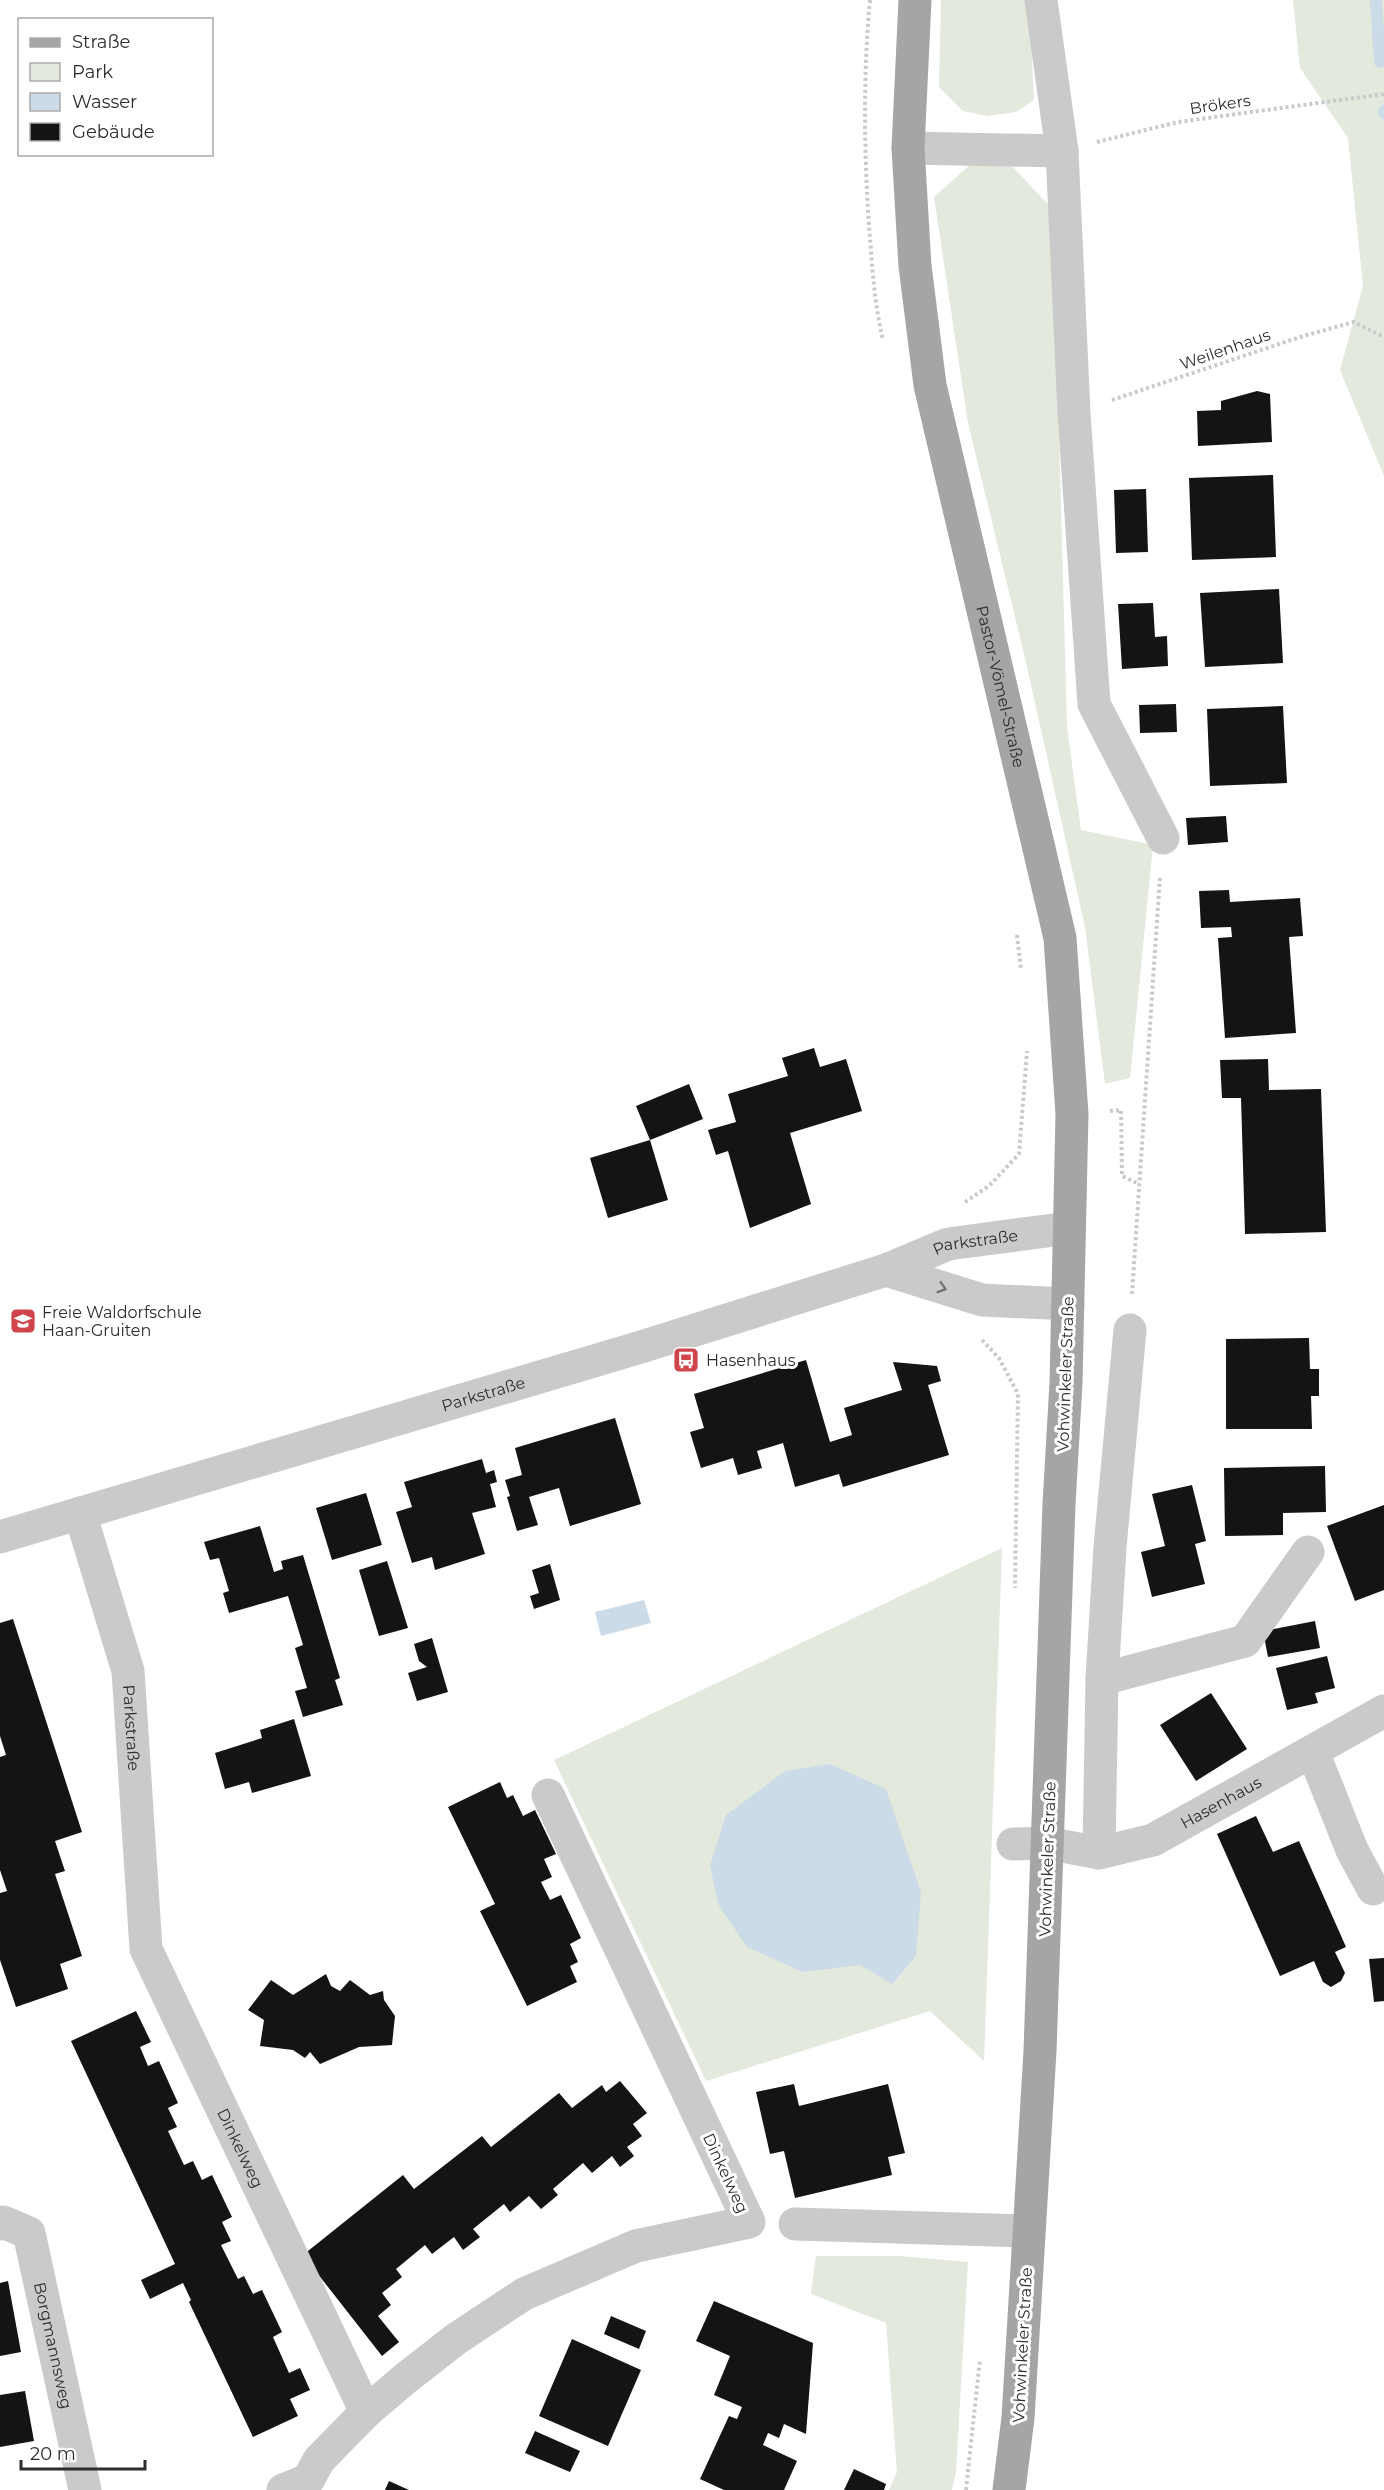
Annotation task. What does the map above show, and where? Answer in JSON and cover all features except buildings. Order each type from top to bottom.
[{"type":"main road","name":"Pastor-Vömel-Straße","points":[[915,0],[908,148],[915,266],[930,385],[1060,938],[1072,1114],[1069,1228]]},
{"type":"main road","name":"Vohwinkeler Straße","points":[[1008,2490],[1018,2418],[1040,2051],[1069,1228]]},
{"type":"street","points":[[1041,0],[1062,151],[1074,413],[1094,704],[1163,838]]},
{"type":"street","points":[[908,148],[1062,151]]},
{"type":"street","name":"Parkstraße","points":[[0,1538],[641,1347],[886,1270],[948,1244],[1069,1228]]},
{"type":"street","name":"Parkstraße","points":[[886,1270],[982,1300],[1068,1304]]},
{"type":"street","points":[[1100,1853],[1102,1678],[1110,1547],[1130,1330]]},
{"type":"street","name":"Parkstraße","points":[[80,1513],[128,1671],[146,1949]]},
{"type":"street","points":[[1102,1678],[1245,1641],[1308,1552]]},
{"type":"street","name":"Hasenhaus","points":[[1013,1844],[1047,1843],[1100,1853],[1153,1840],[1384,1712]]},
{"type":"street","points":[[1313,1752],[1353,1850],[1373,1889]]},
{"type":"street","name":"Dinkelweg","points":[[301,2487],[319,2460],[366,2412],[456,2339],[524,2294],[636,2246],[749,2222],[548,1795]]},
{"type":"street","name":"Dinkelweg","points":[[146,1949],[366,2412]]},
{"type":"street","name":"Borgmannsweg","points":[[0,2224],[3,2222],[29,2233],[86,2490]]},
{"type":"street","points":[[795,2224],[1028,2231]]},
{"type":"path","points":[[870,0],[866,39],[864,154],[874,305],[885,350]]},
{"type":"path","name":"Brökers","points":[[1062,151],[1178,122],[1384,94]]},
{"type":"path","name":"Weilenhaus","points":[[1074,413],[1300,337],[1354,322],[1384,337]]},
{"type":"path","points":[[1130,1330],[1163,838]]},
{"type":"path","points":[[1016,926],[1021,971]]},
{"type":"path","points":[[948,1244],[940,1218],[989,1186],[1019,1154],[1027,1050]]},
{"type":"path","points":[[982,1300],[974,1332],[999,1358],[1018,1394]]},
{"type":"green space","points":[[941,0],[1027,0],[1030,17],[1034,100],[1016,112],[988,116],[963,111],[939,87]]},
{"type":"green space","points":[[1293,0],[1384,0],[1384,476],[1340,370],[1363,286],[1348,138],[1300,68]]},
{"type":"green space","points":[[971,164],[1013,167],[1053,210],[1067,727],[1081,830],[1153,845],[1130,1078],[1105,1084],[1085,927],[1025,658],[968,423],[934,197]]},
{"type":"green space","points":[[1002,1548],[984,2061],[930,2011],[706,2081],[554,1760]]},
{"type":"green space","points":[[816,2256],[899,2256],[968,2262],[956,2472],[952,2490],[889,2490],[897,2472],[886,2323],[811,2294]]},
{"type":"water","points":[[644,1600],[651,1623],[601,1636],[595,1612]]},
{"type":"water","points":[[830,1764],[886,1789],[921,1892],[916,1956],[892,1984],[860,1965],[803,1972],[747,1947],[718,1904],[710,1865],[726,1815],[785,1771]]},
{"type":"waterway","points":[[1376,0],[1380,62]]},
{"type":"place","name":"Freie Waldorfschule Haan-Gruiten","points":[[23,1321]]},
{"type":"place","name":"Hasenhaus","points":[[686,1360]]}]
